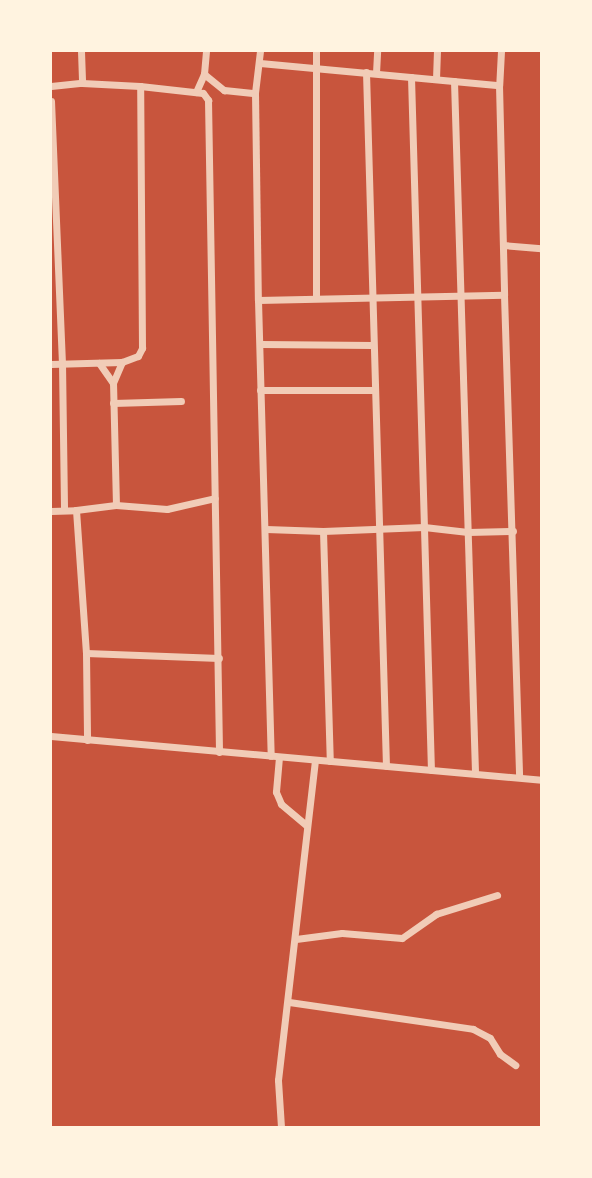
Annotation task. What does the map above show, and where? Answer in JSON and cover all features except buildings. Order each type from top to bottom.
[{"type":"street","points":[[81,51],[82,83]]},
{"type":"street","points":[[196,92],[204,75],[206,51]]},
{"type":"street","points":[[260,51],[256,93],[258,300],[276,792],[281,804],[306,825]]},
{"type":"street","points":[[316,51],[316,298]]},
{"type":"street","points":[[376,73],[377,51]]},
{"type":"street","points":[[436,79],[437,51]]},
{"type":"street","points":[[501,51],[499,85],[504,295],[519,777]]},
{"type":"street","points":[[260,64],[499,85]]},
{"type":"street","points":[[366,72],[386,766]]},
{"type":"street","points":[[204,75],[224,90],[256,93]]},
{"type":"street","points":[[411,77],[431,769]]},
{"type":"street","points":[[454,81],[475,773]]},
{"type":"street","points":[[51,86],[82,83],[140,86],[196,92],[205,94],[208,100],[219,752]]},
{"type":"street","points":[[51,364],[122,362],[138,356],[144,342],[140,86]]},
{"type":"street","points":[[51,101],[62,363],[64,510]]},
{"type":"street","points":[[503,245],[541,248]]},
{"type":"street","points":[[258,300],[504,295]]},
{"type":"street","points":[[261,344],[372,345]]},
{"type":"street","points":[[116,505],[113,383],[122,362]]},
{"type":"street","points":[[99,363],[113,383]]},
{"type":"street","points":[[261,390],[374,390]]},
{"type":"street","points":[[113,403],[181,401]]},
{"type":"street","points":[[51,511],[116,505],[167,509],[191,501],[215,498]]},
{"type":"street","points":[[76,510],[86,653],[88,740]]},
{"type":"street","points":[[266,529],[323,531],[424,527],[468,532],[513,531]]},
{"type":"street","points":[[323,531],[330,761]]},
{"type":"street","points":[[86,653],[219,658]]},
{"type":"street","points":[[51,736],[541,780]]},
{"type":"street","points":[[281,1127],[278,1080],[315,760]]},
{"type":"street","points":[[296,939],[342,933],[402,938],[436,914],[497,895]]},
{"type":"street","points":[[289,1002],[473,1029],[490,1038],[500,1054],[515,1065]]}]
